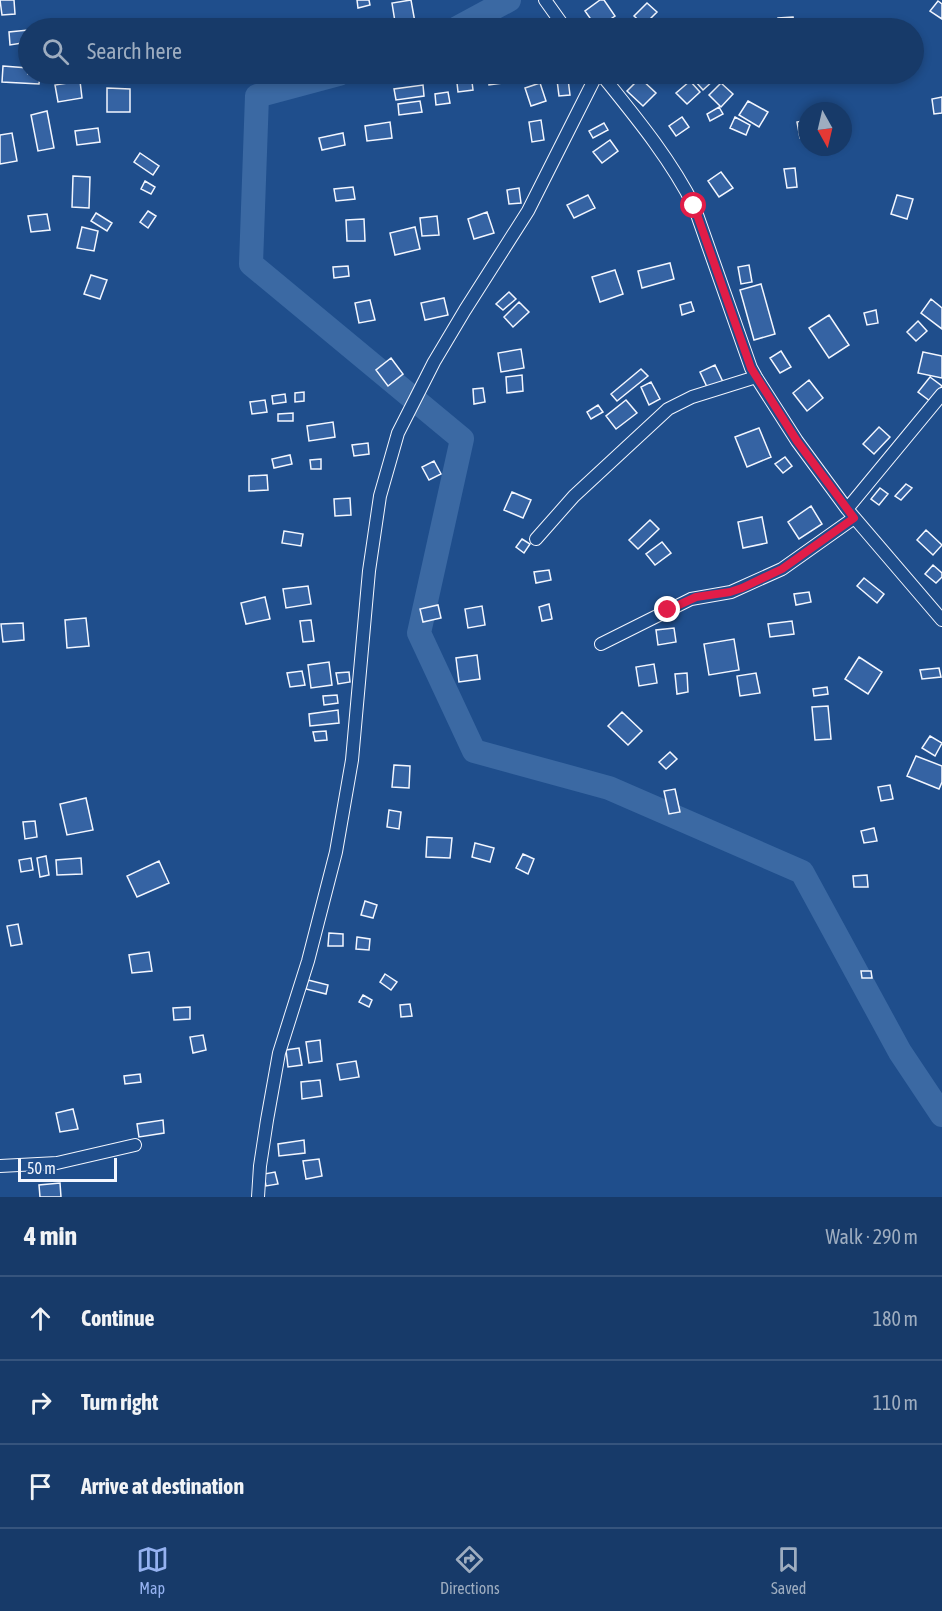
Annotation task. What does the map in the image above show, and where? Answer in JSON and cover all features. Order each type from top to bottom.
[{"type":"street","points":[[545,0],[558,18]]},
{"type":"street","points":[[258,1197],[260,1166],[279,1053],[308,961],[336,852],[352,760],[369,570],[378,506],[398,433],[449,336],[528,211],[594,84]]},
{"type":"street","points":[[608,84],[635,116],[682,182],[694,206],[751,368],[797,441],[850,514],[942,620]]},
{"type":"street","points":[[536,539],[574,496],[668,409],[692,397],[756,376]]},
{"type":"street","points":[[601,644],[691,599],[730,592],[772,574],[850,514],[942,394]]},
{"type":"street","points":[[0,1166],[57,1163],[135,1145]]},
{"type":"building","points":[[0,0],[14,0],[15,14],[2,15]]},
{"type":"building","points":[[357,0],[369,0],[370,5],[358,8]]},
{"type":"building","points":[[411,0],[414,18],[394,18],[392,3]]},
{"type":"building","points":[[600,0],[604,0],[615,16],[590,18],[585,11]]},
{"type":"building","points":[[938,1],[942,4],[942,19],[930,11]]},
{"type":"building","points":[[647,3],[657,12],[651,18],[634,16]]},
{"type":"building","points":[[18,31],[18,44],[10,45],[9,32]]},
{"type":"building","points":[[3,66],[18,67],[18,83],[2,82]]},
{"type":"building","points":[[80,84],[82,98],[58,102],[55,85]]},
{"type":"building","points":[[457,84],[472,84],[473,90],[458,92]]},
{"type":"building","points":[[540,84],[546,101],[531,106],[525,88]]},
{"type":"building","points":[[558,84],[569,84],[570,95],[559,96]]},
{"type":"building","points":[[634,84],[646,84],[656,93],[643,106],[627,91]]},
{"type":"building","points":[[686,84],[693,84],[700,92],[687,104],[676,93]]},
{"type":"building","points":[[698,84],[710,84],[703,90]]},
{"type":"building","points":[[720,84],[733,94],[721,107],[709,95]]},
{"type":"building","points":[[423,85],[424,96],[396,100],[394,89]]},
{"type":"building","points":[[107,88],[130,89],[130,112],[107,112]]},
{"type":"building","points":[[448,92],[450,103],[436,105],[435,94]]},
{"type":"building","points":[[942,97],[942,113],[934,114],[932,99]]},
{"type":"building","points":[[420,101],[422,112],[399,115],[398,104]]},
{"type":"building","points":[[748,101],[768,112],[759,127],[739,115]]},
{"type":"building","points":[[719,107],[723,114],[710,121],[707,114]]},
{"type":"building","points":[[47,111],[54,148],[38,151],[31,115]]},
{"type":"building","points":[[682,117],[689,127],[676,136],[669,126]]},
{"type":"building","points":[[735,117],[750,125],[746,135],[730,128]]},
{"type":"building","points":[[541,120],[544,140],[532,142],[529,122]]},
{"type":"building","points":[[390,122],[392,138],[367,141],[365,126]]},
{"type":"building","points":[[604,123],[608,130],[593,138],[589,131]]},
{"type":"building","points":[[98,128],[100,142],[77,145],[75,131]]},
{"type":"building","points":[[12,133],[17,161],[0,164],[0,135]]},
{"type":"building","points":[[343,133],[345,145],[322,150],[319,138]]},
{"type":"building","points":[[610,140],[618,151],[602,163],[593,152]]},
{"type":"building","points":[[140,153],[159,166],[153,175],[134,162]]},
{"type":"building","points":[[795,168],[797,187],[787,188],[784,169]]},
{"type":"building","points":[[721,172],[733,188],[719,197],[708,181]]},
{"type":"building","points":[[73,176],[90,177],[89,208],[72,207]]},
{"type":"building","points":[[145,181],[155,187],[151,194],[141,189]]},
{"type":"building","points":[[353,187],[355,199],[336,201],[334,189]]},
{"type":"building","points":[[519,188],[521,203],[509,204],[507,190]]},
{"type":"building","points":[[588,195],[595,208],[574,218],[567,205]]},
{"type":"building","points":[[897,195],[913,199],[907,219],[891,214]]},
{"type":"building","points":[[148,211],[156,216],[148,228],[140,222]]},
{"type":"building","points":[[487,212],[494,233],[474,239],[468,219]]},
{"type":"building","points":[[96,213],[112,223],[107,231],[91,221]]},
{"type":"building","points":[[47,214],[50,230],[31,232],[28,216]]},
{"type":"building","points":[[437,216],[439,235],[422,236],[420,218]]},
{"type":"building","points":[[364,219],[365,241],[347,241],[346,220]]},
{"type":"building","points":[[82,227],[98,231],[94,251],[77,248]]},
{"type":"building","points":[[415,227],[420,249],[395,255],[390,233]]},
{"type":"building","points":[[670,263],[674,279],[642,288],[638,271]]},
{"type":"building","points":[[749,265],[752,282],[741,284],[738,267]]},
{"type":"building","points":[[348,266],[349,276],[334,278],[333,267]]},
{"type":"building","points":[[615,270],[623,294],[600,302],[592,277]]},
{"type":"building","points":[[91,275],[107,280],[100,299],[84,294]]},
{"type":"building","points":[[761,284],[775,334],[754,340],[740,290]]},
{"type":"building","points":[[509,292],[516,299],[503,310],[496,304]]},
{"type":"building","points":[[444,298],[448,315],[425,320],[421,303]]},
{"type":"building","points":[[931,299],[942,308],[942,329],[921,313]]},
{"type":"building","points":[[370,300],[375,320],[359,323],[355,303]]},
{"type":"building","points":[[519,302],[529,312],[513,327],[504,317]]},
{"type":"building","points":[[691,302],[694,311],[682,315],[680,305]]},
{"type":"building","points":[[876,310],[878,323],[867,325],[864,313]]},
{"type":"building","points":[[829,315],[849,345],[829,358],[809,328]]},
{"type":"building","points":[[918,321],[927,331],[916,341],[907,332]]},
{"type":"building","points":[[521,349],[524,368],[501,372],[498,353]]},
{"type":"building","points":[[781,351],[791,367],[780,373],[770,358]]},
{"type":"building","points":[[923,352],[942,356],[942,378],[918,373]]},
{"type":"building","points":[[391,358],[403,374],[388,386],[376,370]]},
{"type":"building","points":[[715,365],[723,382],[708,389],[700,372]]},
{"type":"building","points":[[641,369],[648,376],[617,401],[611,394]]},
{"type":"building","points":[[522,375],[523,391],[507,393],[506,377]]},
{"type":"building","points":[[930,377],[942,386],[930,401],[918,392]]},
{"type":"building","points":[[809,380],[823,398],[807,411],[793,393]]},
{"type":"building","points":[[651,382],[660,399],[649,405],[641,387]]},
{"type":"building","points":[[483,388],[485,402],[474,404],[473,389]]},
{"type":"building","points":[[304,392],[304,401],[295,402],[295,393]]},
{"type":"building","points":[[285,394],[286,402],[273,404],[272,396]]},
{"type":"building","points":[[265,400],[267,412],[252,414],[250,402]]},
{"type":"building","points":[[626,400],[637,413],[616,429],[606,416]]},
{"type":"building","points":[[598,405],[603,412],[591,419],[587,412]]},
{"type":"building","points":[[293,413],[293,421],[278,421],[278,414]]},
{"type":"building","points":[[333,422],[335,437],[309,441],[307,426]]},
{"type":"building","points":[[879,427],[890,437],[874,454],[863,444]]},
{"type":"building","points":[[759,428],[771,457],[747,467],[735,437]]},
{"type":"building","points":[[368,443],[369,454],[354,456],[352,445]]},
{"type":"building","points":[[290,455],[292,464],[274,468],[272,459]]},
{"type":"building","points":[[785,457],[792,466],[783,473],[775,464]]},
{"type":"building","points":[[321,459],[321,469],[311,469],[310,460]]},
{"type":"building","points":[[434,461],[441,474],[429,480],[422,467]]},
{"type":"building","points":[[267,475],[268,490],[249,491],[249,476]]},
{"type":"building","points":[[906,484],[912,488],[901,500],[895,496]]},
{"type":"building","points":[[880,488],[888,494],[879,505],[871,499]]},
{"type":"building","points":[[512,492],[531,500],[523,518],[504,510]]},
{"type":"building","points":[[350,498],[351,515],[335,516],[334,499]]},
{"type":"building","points":[[811,506],[822,524],[799,539],[788,522]]},
{"type":"building","points":[[762,517],[767,543],[743,548],[738,522]]},
{"type":"building","points":[[650,520],[659,529],[638,549],[629,540]]},
{"type":"building","points":[[926,530],[942,545],[933,555],[917,540]]},
{"type":"building","points":[[284,531],[303,534],[301,546],[282,543]]},
{"type":"building","points":[[522,539],[530,544],[524,553],[516,547]]},
{"type":"building","points":[[662,542],[671,553],[655,565],[646,554]]},
{"type":"building","points":[[933,565],[942,573],[942,577],[936,583],[925,574]]},
{"type":"building","points":[[549,570],[551,580],[536,583],[534,572]]},
{"type":"building","points":[[864,578],[884,594],[877,603],[857,586]]},
{"type":"building","points":[[308,586],[311,604],[286,608],[283,589]]},
{"type":"building","points":[[809,592],[811,602],[796,605],[794,594]]},
{"type":"building","points":[[265,597],[270,619],[246,624],[241,603]]},
{"type":"building","points":[[549,604],[552,619],[542,621],[539,607]]},
{"type":"building","points":[[438,605],[441,618],[423,622],[420,609]]},
{"type":"building","points":[[482,606],[485,625],[468,628],[465,609]]},
{"type":"building","points":[[86,618],[89,646],[67,648],[65,620]]},
{"type":"building","points":[[311,620],[314,641],[303,642],[300,621]]},
{"type":"building","points":[[792,621],[794,634],[770,637],[768,624]]},
{"type":"building","points":[[23,623],[24,640],[3,642],[1,624]]},
{"type":"building","points":[[674,628],[676,642],[658,645],[656,630]]},
{"type":"building","points":[[734,639],[739,670],[709,675],[704,644]]},
{"type":"building","points":[[477,655],[480,679],[459,682],[456,658]]},
{"type":"building","points":[[859,657],[882,672],[868,694],[845,679]]},
{"type":"building","points":[[329,662],[332,685],[311,688],[308,665]]},
{"type":"building","points":[[654,664],[657,683],[639,686],[636,667]]},
{"type":"building","points":[[939,668],[941,677],[922,679],[920,670]]},
{"type":"building","points":[[302,671],[305,685],[290,687],[287,673]]},
{"type":"building","points":[[349,672],[350,682],[338,684],[336,673]]},
{"type":"building","points":[[687,673],[688,692],[677,694],[675,674]]},
{"type":"building","points":[[756,673],[760,693],[740,696],[737,676]]},
{"type":"building","points":[[827,687],[828,694],[814,696],[813,689]]},
{"type":"building","points":[[337,695],[338,703],[324,705],[323,696]]},
{"type":"building","points":[[828,706],[831,739],[815,740],[812,707]]},
{"type":"building","points":[[338,710],[339,723],[310,726],[309,714]]},
{"type":"building","points":[[622,712],[642,731],[628,745],[608,726]]},
{"type":"building","points":[[326,731],[327,740],[315,741],[313,732]]},
{"type":"building","points":[[930,736],[942,743],[935,756],[922,748]]},
{"type":"building","points":[[670,752],[677,759],[666,769],[659,762]]},
{"type":"building","points":[[916,756],[942,766],[942,782],[939,789],[907,776]]},
{"type":"building","points":[[394,765],[410,766],[409,788],[392,787]]},
{"type":"building","points":[[890,785],[893,799],[881,801],[878,787]]},
{"type":"building","points":[[675,789],[680,812],[669,814],[664,791]]},
{"type":"building","points":[[86,798],[93,830],[67,835],[60,804]]},
{"type":"building","points":[[389,810],[401,812],[399,829],[387,827]]},
{"type":"building","points":[[35,821],[37,837],[25,839],[23,822]]},
{"type":"building","points":[[874,828],[877,841],[864,843],[861,831]]},
{"type":"building","points":[[427,837],[452,838],[450,858],[426,857]]},
{"type":"building","points":[[475,843],[494,848],[490,862],[472,857]]},
{"type":"building","points":[[523,854],[534,859],[528,874],[516,868]]},
{"type":"building","points":[[46,856],[49,875],[40,877],[37,858]]},
{"type":"building","points":[[31,858],[33,870],[21,872],[19,860]]},
{"type":"building","points":[[81,858],[82,874],[57,875],[56,860]]},
{"type":"building","points":[[159,861],[169,883],[137,897],[127,876]]},
{"type":"building","points":[[867,875],[868,887],[854,887],[853,876]]},
{"type":"building","points":[[365,901],[377,905],[373,918],[361,915]]},
{"type":"building","points":[[18,924],[22,944],[11,946],[7,926]]},
{"type":"building","points":[[329,933],[343,934],[343,946],[328,946]]},
{"type":"building","points":[[357,937],[370,939],[369,950],[356,949]]},
{"type":"building","points":[[149,952],[152,971],[132,973],[129,955]]},
{"type":"building","points":[[861,971],[871,971],[872,978],[862,978]]},
{"type":"building","points":[[385,974],[397,982],[391,990],[380,982]]},
{"type":"building","points":[[308,980],[328,985],[326,994],[306,989]]},
{"type":"building","points":[[363,995],[372,1000],[369,1007],[359,1002]]},
{"type":"building","points":[[410,1004],[412,1016],[401,1017],[400,1005]]},
{"type":"building","points":[[190,1007],[190,1019],[174,1020],[173,1008]]},
{"type":"building","points":[[203,1035],[206,1050],[193,1053],[190,1037]]},
{"type":"building","points":[[320,1040],[322,1061],[309,1063],[306,1042]]},
{"type":"building","points":[[299,1048],[302,1065],[288,1067],[286,1050]]},
{"type":"building","points":[[356,1061],[359,1077],[340,1080],[337,1064]]},
{"type":"building","points":[[140,1074],[141,1082],[125,1084],[124,1076]]},
{"type":"building","points":[[320,1080],[322,1096],[302,1099],[301,1082]]},
{"type":"building","points":[[73,1109],[78,1129],[60,1132],[56,1113]]},
{"type":"building","points":[[163,1120],[164,1133],[139,1137],[137,1124]]},
{"type":"building","points":[[304,1140],[305,1153],[279,1156],[278,1144]]},
{"type":"building","points":[[319,1159],[322,1176],[306,1179],[303,1161]]},
{"type":"building","points":[[275,1172],[278,1184],[266,1186],[264,1174]]},
{"type":"building","points":[[60,1183],[61,1197],[40,1197],[39,1185]]},
{"type":"waterway","points":[[476,18],[509,0]]},
{"type":"waterway","points":[[302,84],[257,96],[251,264],[462,439],[419,633],[474,751],[609,788],[802,872],[900,1052],[942,1115]]},
{"type":"route","points":[[668,610],[696,597],[742,588],[782,569],[854,518],[797,441],[751,368],[694,206]]}]
